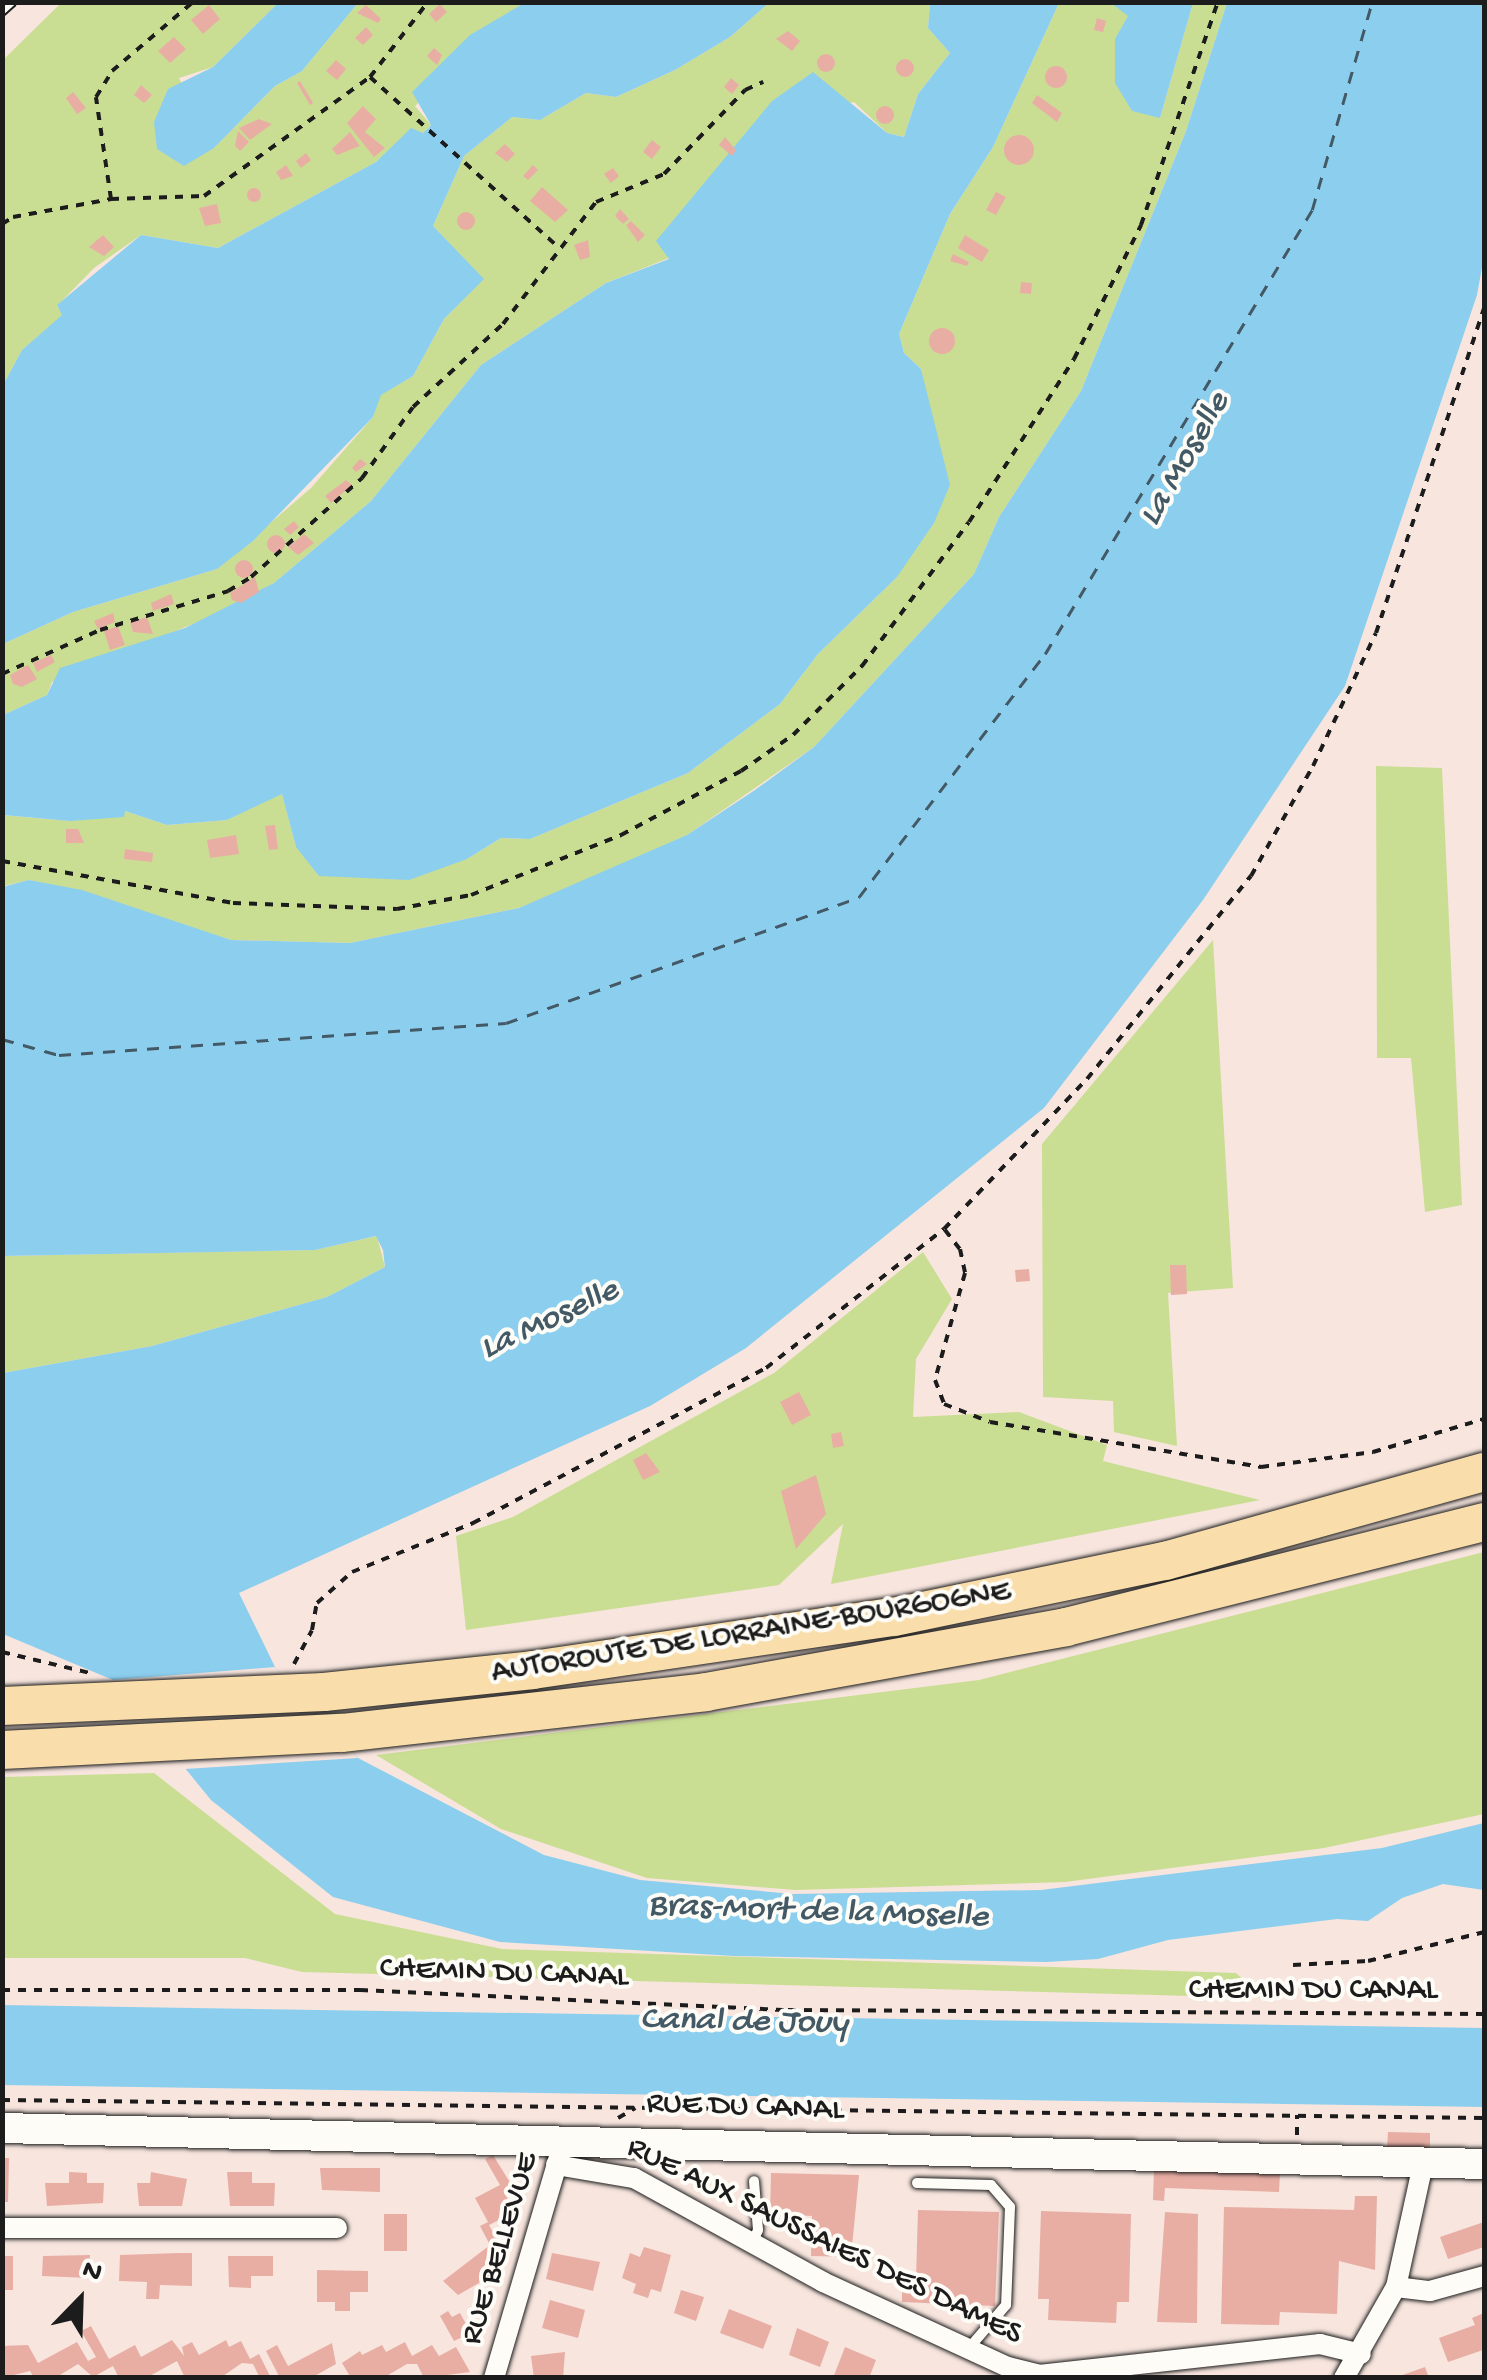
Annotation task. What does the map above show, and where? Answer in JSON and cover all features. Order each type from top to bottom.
[{"type":"highway","name":"AUTOROUTE DE LORRAINE-BOURGOGNE","points":[[2,1706],[112,1691],[324,1692],[534,1670],[894,1617],[1165,1561],[1484,1472]]},
{"type":"highway","name":"AUTOROUTE DE LORRAINE-BOURGOGNE","points":[[2,1750],[149,1746],[342,1733],[706,1692],[925,1655],[1252,1585],[1484,1522]]},
{"type":"street","name":"RUE DU CANAL","points":[[2,2128],[560,2151],[1484,2164]]},
{"type":"street","name":"RUE AUX SAUSSAIES DES DAMES","points":[[560,2151],[634,2178],[752,2243],[1008,2367],[1067,2376],[1320,2344],[1361,2354]]},
{"type":"street","name":"RUE BELLEVUE","points":[[494,2378],[560,2151]]},
{"type":"street","points":[[1344,2378],[1396,2287],[1423,2164]]},
{"type":"street","points":[[2,2228],[337,2228]]},
{"type":"street","points":[[1396,2287],[1430,2291],[1484,2276]]},
{"type":"lane","points":[[752,2243],[758,2230],[754,2181]]},
{"type":"lane","points":[[917,2183],[991,2185],[1010,2207],[1006,2305],[968,2349]]},
{"type":"path","points":[[111,199],[96,97],[112,71],[193,2]]},
{"type":"path","points":[[2,224],[14,217],[111,199],[204,196],[370,77],[428,2]]},
{"type":"path","points":[[2,861],[233,903],[397,908],[471,895],[622,835],[780,744],[862,666],[969,522],[1074,359],[1141,224],[1218,2]]},
{"type":"path","points":[[370,77],[558,247]]},
{"type":"path","points":[[2,674],[100,630],[228,591],[251,577],[362,478],[413,407],[502,324],[596,202],[664,174],[744,90],[763,82]]},
{"type":"path","points":[[288,1670],[312,1630],[317,1603],[352,1572],[490,1514],[766,1368],[944,1229],[1087,1078],[1252,876],[1376,633],[1484,308]]},
{"type":"path","points":[[944,1229],[960,1249],[965,1273],[934,1380],[944,1404],[990,1422],[1261,1467],[1373,1452],[1484,1419]]},
{"type":"path","points":[[2,1652],[112,1691]]},
{"type":"path","points":[[1294,1965],[1368,1961],[1484,1932]]},
{"type":"path","name":"CHEMIN DU CANAL","points":[[2,1990],[360,1990],[788,2010],[1484,2014]]},
{"type":"path","points":[[2,2100],[1484,2118]]},
{"type":"path","points":[[1296,2140],[1298,2116]]},
{"type":"green space","points":[[61,3],[278,3],[213,67],[179,78],[214,148],[275,86],[302,71],[358,3],[526,3],[415,106],[431,125],[423,133],[411,129],[376,162],[218,248],[141,235],[94,268],[57,306],[63,315],[22,350],[3,385],[3,60]]},
{"type":"green space","points":[[769,3],[930,3],[928,28],[950,53],[918,94],[904,137],[887,133],[854,102],[744,140],[657,241],[669,258],[606,283],[481,365],[371,501],[274,583],[234,607],[52,682],[47,695],[3,715],[3,644],[73,612],[217,569],[311,488],[373,417],[380,395],[413,376],[444,319],[483,279],[433,226],[464,156],[512,117],[540,120],[586,93],[616,97],[675,70],[730,37]]},
{"type":"green space","points":[[1059,3],[1111,3],[1129,15],[1160,118],[1193,3],[1227,3],[1186,131],[1081,391],[999,517],[974,574],[814,747],[687,835],[598,877],[519,908],[350,943],[231,940],[30,880],[3,886],[2,815],[70,821],[125,811],[167,825],[227,820],[282,793],[296,847],[467,859],[501,838],[530,839],[688,773],[780,704],[818,654],[897,577],[931,421],[921,369],[904,353],[899,334],[950,214],[993,147]]},
{"type":"green space","points":[[1376,766],[1442,768],[1462,1205],[1425,1212],[1411,1058],[1377,1058]]},
{"type":"green space","points":[[1213,940],[1233,1288],[1168,1293],[1177,1446],[1114,1432],[1113,1401],[1043,1397],[1042,1144]]},
{"type":"green space","points":[[377,1236],[385,1267],[327,1297],[152,1346],[3,1373],[3,1256],[314,1250]]},
{"type":"green space","points":[[923,1252],[952,1299],[916,1359],[913,1417],[1019,1412],[1107,1445],[1103,1461],[1260,1500],[831,1584],[843,1524],[779,1585],[466,1630],[456,1536],[513,1517],[774,1373]]},
{"type":"green space","points":[[1484,1552],[1484,1814],[1324,1848],[1065,1882],[795,1890],[647,1878],[501,1829],[376,1755],[979,1680]]},
{"type":"green space","points":[[154,1773],[335,1914],[502,1949],[1236,1973],[1264,1998],[302,1972],[245,1958],[3,1958],[3,1777]]},
{"type":"water","points":[[526,2],[769,3],[730,37],[675,70],[616,97],[586,93],[540,120],[512,117],[464,156],[433,226],[484,279],[444,319],[413,376],[381,395],[373,417],[253,541],[217,569],[73,612],[3,644],[3,385],[22,350],[62,315],[57,305],[141,235],[218,248],[376,162],[411,128],[423,133],[431,125],[412,92],[470,35]]},
{"type":"water","points":[[278,3],[358,3],[302,71],[275,86],[214,148],[184,166],[157,149],[154,122],[168,89],[213,67]]},
{"type":"water","points":[[930,3],[1059,3],[993,147],[950,214],[899,334],[904,353],[921,369],[950,485],[934,523],[897,577],[818,654],[780,704],[688,773],[530,839],[501,838],[467,859],[409,880],[319,876],[296,847],[282,794],[227,820],[167,825],[125,811],[124,817],[70,821],[3,815],[3,715],[47,695],[60,668],[185,628],[274,583],[371,501],[481,365],[606,283],[669,259],[656,241],[772,101],[813,72],[887,133],[904,137],[918,94],[950,53],[928,28]]},
{"type":"water","points":[[1111,3],[1193,3],[1160,118],[1132,111],[1115,83],[1115,39],[1128,16]]},
{"type":"water","points":[[1227,3],[1484,3],[1484,256],[1477,295],[1345,686],[1203,900],[1044,1108],[746,1348],[650,1406],[239,1593],[275,1667],[358,1758],[544,1855],[640,1880],[793,1894],[1041,1890],[1382,1848],[1484,1823],[1484,1890],[1443,1884],[1402,1898],[1368,1921],[1337,1919],[1168,1940],[1098,1959],[1046,1962],[734,1956],[500,1942],[333,1897],[211,1800],[113,1680],[3,1634],[3,1373],[152,1346],[327,1297],[385,1267],[383,1250],[376,1236],[315,1250],[3,1256],[2,887],[29,880],[82,890],[231,940],[350,943],[519,908],[687,835],[755,790],[814,747],[974,574],[999,517],[1081,391],[1186,131]]},
{"type":"water","name":"Canal de Jouy","points":[[2,2005],[1484,2028],[1484,2107],[3,2085]]},
{"type":"pier","points":[[275,1667],[358,1758],[185,1769],[113,1680]]},
{"type":"building","points":[[440,4],[447,12],[436,22],[429,14]]},
{"type":"building","points":[[209,5],[220,19],[203,34],[191,20]]},
{"type":"building","points":[[366,5],[381,19],[378,23],[357,13]]},
{"type":"building","points":[[1097,18],[1106,21],[1103,32],[1094,30]]},
{"type":"building","points":[[366,27],[373,35],[363,45],[355,38]]},
{"type":"building","points":[[788,31],[800,41],[792,51],[776,39]]},
{"type":"building","points":[[174,37],[186,49],[170,63],[158,51]]},
{"type":"building","points":[[434,48],[442,55],[437,65],[427,56]]},
{"type":"building","points":[[826,54],[835,63],[826,72],[817,63]]},
{"type":"building","points":[[905,59],[914,68],[905,77],[896,68]]},
{"type":"building","points":[[336,60],[346,69],[337,80],[326,71]]},
{"type":"building","points":[[1056,66],[1064,69],[1064,85],[1056,88],[1048,85],[1045,77],[1048,69]]},
{"type":"building","points":[[731,78],[739,85],[732,94],[724,87]]},
{"type":"building","points":[[300,81],[313,103],[310,105],[297,83]]},
{"type":"building","points":[[141,85],[152,95],[144,103],[134,95]]},
{"type":"building","points":[[73,92],[86,108],[77,114],[66,98]]},
{"type":"building","points":[[1037,95],[1062,113],[1057,122],[1032,103]]},
{"type":"building","points":[[363,106],[376,119],[365,132],[385,148],[374,157],[347,123]]},
{"type":"building","points":[[885,106],[894,115],[885,124],[876,115]]},
{"type":"building","points":[[259,119],[272,124],[250,140],[239,128]]},
{"type":"building","points":[[238,131],[249,142],[240,151],[235,146]]},
{"type":"building","points":[[350,132],[360,146],[337,155],[332,149]]},
{"type":"building","points":[[1019,135],[1029,140],[1034,150],[1029,160],[1019,165],[1009,160],[1004,150],[1009,140]]},
{"type":"building","points":[[725,137],[736,150],[732,156],[719,145]]},
{"type":"building","points":[[652,140],[661,147],[652,159],[643,152]]},
{"type":"building","points":[[505,144],[515,154],[507,162],[495,153]]},
{"type":"building","points":[[306,153],[311,160],[301,168],[296,161]]},
{"type":"building","points":[[286,165],[293,176],[281,180],[276,172]]},
{"type":"building","points":[[533,165],[538,170],[528,180],[523,176]]},
{"type":"building","points":[[613,168],[619,176],[611,183],[604,174]]},
{"type":"building","points":[[542,187],[568,210],[555,222],[530,201]]},
{"type":"building","points":[[254,188],[261,195],[254,202],[247,195]]},
{"type":"building","points":[[996,192],[1006,197],[996,215],[986,210]]},
{"type":"building","points":[[217,204],[221,223],[205,226],[199,208]]},
{"type":"building","points":[[620,209],[629,219],[623,224],[615,216]]},
{"type":"building","points":[[466,212],[475,221],[466,230],[457,221]]},
{"type":"building","points":[[631,221],[645,235],[638,242],[626,225]]},
{"type":"building","points":[[103,235],[114,247],[104,256],[89,247]]},
{"type":"building","points":[[965,235],[989,250],[982,262],[958,248]]},
{"type":"building","points":[[588,240],[590,257],[580,260],[574,245]]},
{"type":"building","points":[[953,254],[969,262],[967,266],[950,261]]},
{"type":"building","points":[[1021,282],[1032,283],[1031,294],[1020,293]]},
{"type":"building","points":[[942,328],[951,332],[955,341],[951,350],[942,354],[933,350],[929,341],[933,332]]},
{"type":"building","points":[[360,459],[367,464],[356,472],[352,468]]},
{"type":"building","points":[[346,480],[352,485],[331,503],[325,496]]},
{"type":"building","points":[[294,521],[299,527],[290,535],[284,529]]},
{"type":"building","points":[[304,534],[314,543],[298,555],[288,547]]},
{"type":"building","points":[[276,535],[285,544],[276,553],[267,544]]},
{"type":"building","points":[[244,560],[253,569],[244,578],[235,569]]},
{"type":"building","points":[[255,577],[259,592],[241,603],[232,600],[230,593]]},
{"type":"building","points":[[171,594],[174,604],[153,611],[151,603]]},
{"type":"building","points":[[113,613],[115,622],[98,629],[94,621]]},
{"type":"building","points":[[147,617],[153,634],[133,632],[130,622]]},
{"type":"building","points":[[118,626],[125,645],[110,650],[104,631]]},
{"type":"building","points":[[51,655],[55,662],[37,672],[33,663]]},
{"type":"building","points":[[28,665],[37,679],[22,687],[13,684],[10,675]]},
{"type":"building","points":[[275,825],[278,849],[269,850],[265,826]]},
{"type":"building","points":[[66,829],[78,829],[84,843],[66,843]]},
{"type":"building","points":[[236,835],[239,854],[210,858],[207,840]]},
{"type":"building","points":[[125,849],[153,853],[152,862],[124,859]]},
{"type":"building","points":[[1170,1265],[1186,1265],[1187,1294],[1171,1295]]},
{"type":"building","points":[[1029,1269],[1030,1281],[1016,1282],[1015,1270]]},
{"type":"building","points":[[799,1392],[811,1415],[792,1425],[780,1402]]},
{"type":"building","points":[[841,1432],[844,1446],[833,1448],[831,1434]]},
{"type":"building","points":[[646,1453],[660,1472],[643,1480],[633,1460]]},
{"type":"building","points":[[816,1475],[826,1514],[796,1549],[781,1491]]},
{"type":"building","points":[[1388,2132],[1430,2133],[1430,2149],[1387,2148]]},
{"type":"building","points":[[493,2155],[514,2189],[505,2194],[515,2212],[489,2225],[499,2243],[491,2248],[498,2272],[458,2295],[443,2281],[490,2245],[480,2226],[488,2222],[475,2198],[500,2185],[485,2159]]},
{"type":"building","points":[[2,2158],[9,2158],[8,2202],[2,2202]]},
{"type":"building","points":[[320,2168],[380,2168],[380,2192],[322,2190]]},
{"type":"building","points":[[1154,2170],[1280,2174],[1279,2192],[1165,2188],[1164,2201],[1153,2200]]},
{"type":"building","points":[[69,2172],[87,2173],[87,2183],[104,2183],[103,2203],[47,2206],[45,2183],[69,2183]]},
{"type":"building","points":[[151,2172],[187,2179],[182,2206],[139,2206],[137,2183],[150,2183]]},
{"type":"building","points":[[227,2172],[252,2172],[252,2183],[275,2183],[274,2206],[230,2206]]},
{"type":"building","points":[[771,2173],[859,2175],[851,2257],[811,2256],[812,2216],[770,2214]]},
{"type":"building","points":[[1355,2196],[1377,2196],[1375,2270],[1339,2261],[1337,2314],[1280,2312],[1279,2325],[1221,2324],[1224,2207],[1354,2210]]},
{"type":"building","points":[[918,2210],[999,2212],[995,2306],[902,2302],[902,2278],[916,2279]]},
{"type":"building","points":[[1041,2211],[1131,2214],[1129,2302],[1117,2302],[1116,2323],[1048,2320],[1049,2299],[1038,2299]]},
{"type":"building","points":[[1165,2212],[1198,2214],[1197,2323],[1157,2322]]},
{"type":"building","points":[[384,2214],[407,2214],[407,2251],[384,2251]]},
{"type":"building","points":[[1484,2222],[1484,2247],[1448,2259],[1440,2237]]},
{"type":"building","points":[[644,2247],[671,2255],[661,2292],[651,2289],[648,2298],[633,2293],[636,2284],[622,2278],[630,2253],[640,2257]]},
{"type":"building","points":[[192,2253],[192,2286],[160,2285],[159,2299],[146,2299],[147,2282],[119,2281],[120,2255]]},
{"type":"building","points":[[552,2253],[600,2262],[593,2291],[546,2279]]},
{"type":"building","points":[[90,2255],[88,2278],[42,2276],[43,2256]]},
{"type":"building","points":[[2,2256],[13,2256],[13,2290],[2,2290]]},
{"type":"building","points":[[228,2256],[273,2256],[273,2276],[251,2276],[251,2288],[229,2287]]},
{"type":"building","points":[[317,2270],[368,2271],[368,2292],[350,2292],[350,2311],[335,2311],[335,2302],[317,2302]]},
{"type":"building","points":[[681,2290],[704,2297],[696,2321],[674,2313]]},
{"type":"building","points":[[550,2300],[585,2310],[578,2338],[542,2328]]},
{"type":"building","points":[[729,2309],[772,2326],[763,2349],[720,2333]]},
{"type":"building","points":[[448,2311],[452,2317],[460,2313],[471,2333],[454,2341],[440,2316]]},
{"type":"building","points":[[1484,2313],[1483,2350],[1448,2362],[1439,2338],[1475,2325],[1472,2318]]},
{"type":"building","points":[[91,2326],[109,2359],[135,2345],[141,2357],[172,2340],[184,2356],[182,2347],[192,2342],[199,2355],[226,2340],[229,2347],[241,2341],[250,2359],[259,2354],[271,2378],[260,2378],[253,2364],[242,2363],[220,2378],[185,2378],[177,2361],[146,2378],[119,2378],[113,2366],[93,2377],[78,2364],[55,2378],[34,2378],[30,2371],[2,2378],[2,2346],[28,2345],[38,2363],[77,2342],[88,2361],[96,2357],[81,2331]]},
{"type":"building","points":[[797,2328],[829,2342],[820,2367],[789,2355]]},
{"type":"building","points":[[405,2342],[412,2356],[432,2345],[439,2356],[456,2347],[470,2372],[424,2378],[417,2364],[407,2364],[383,2378],[351,2378],[342,2363],[360,2351],[362,2355],[382,2345],[386,2352]]},
{"type":"building","points":[[332,2343],[336,2364],[311,2378],[280,2378],[266,2351],[277,2345],[288,2366]]},
{"type":"building","points":[[845,2347],[876,2360],[869,2378],[833,2378]]},
{"type":"building","points":[[565,2352],[563,2378],[534,2378],[531,2356]]},
{"type":"building","points":[[1425,2367],[1429,2378],[1397,2378],[1397,2377]]},
{"type":"ferry route","points":[[2,1039],[59,1055],[506,1023],[859,897],[1045,654],[1312,210],[1372,2]]},
{"type":"railway","points":[[2,12],[13,2]]},
{"type":"water label","name":"La Moselle","points":[[1186,460]]},
{"type":"water label","name":"La Moselle","points":[[550,1321]]},
{"type":"water label","name":"Bras-Mort de la Moselle","points":[[818,1913]]}]
